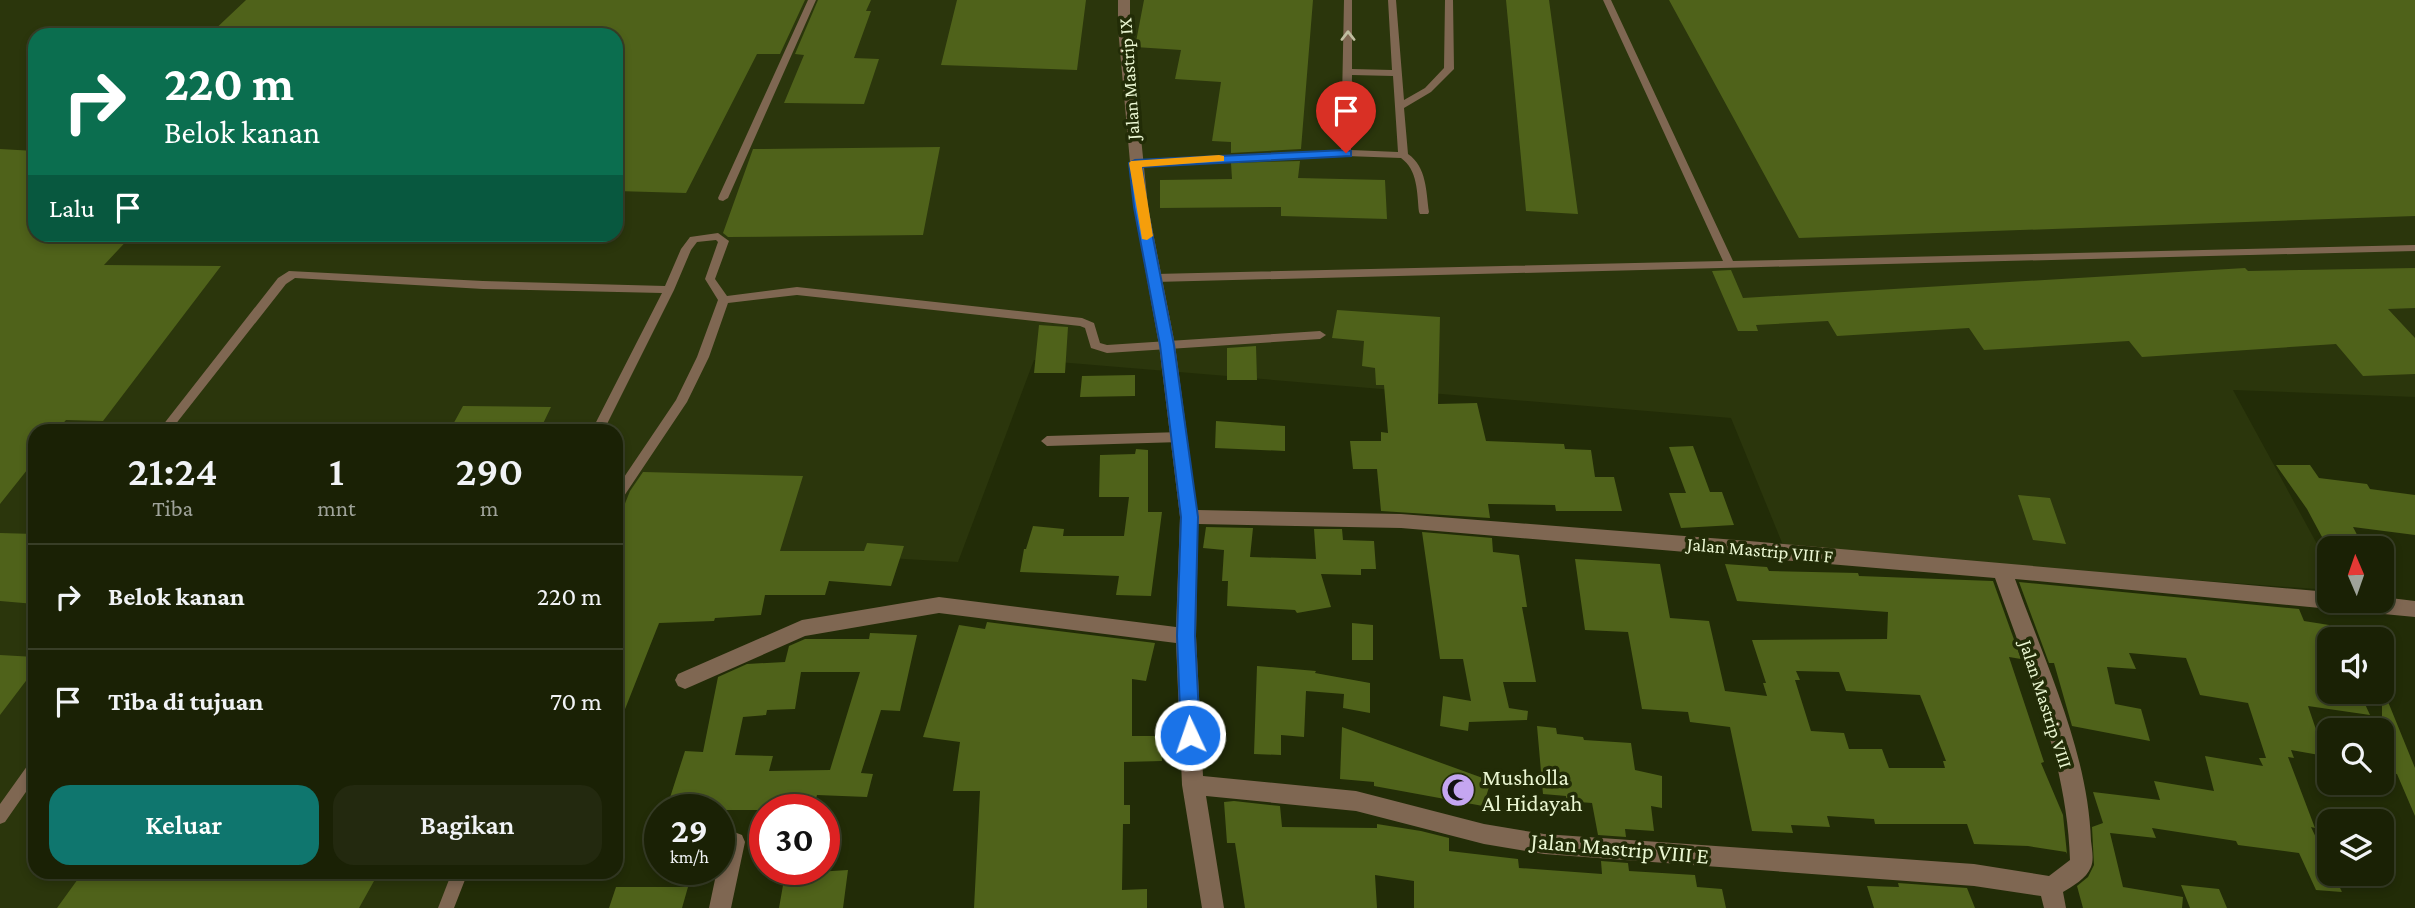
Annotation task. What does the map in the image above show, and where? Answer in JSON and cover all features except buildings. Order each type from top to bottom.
[{"type":"street","name":"Jalan Mastrip IX","points":[[1124,0],[1135,163],[1167,345],[1181,437],[1189,517],[1186,636],[1193,785],[1213,908]]},
{"type":"street","name":"Jalan Mastrip VIII F","points":[[1189,517],[1401,521],[2317,599]]},
{"type":"street","name":"Jalan Mastrip VIII","points":[[2002,572],[2066,756],[2082,844],[2081,864],[2053,897]]},
{"type":"street","points":[[685,680],[802,628],[918,607],[939,606],[1186,636]]},
{"type":"street","name":"Jalan Mastrip VIII F","points":[[2394,608],[2415,610]]},
{"type":"street","name":"Jalan Mastrip VIII E","points":[[1193,785],[1356,801],[1484,834],[1544,844],[1974,875],[2053,897]]},
{"type":"street","points":[[720,908],[725,885]]},
{"type":"lane","points":[[723,198],[812,0]]},
{"type":"lane","points":[[1346,153],[1348,0]]},
{"type":"lane","points":[[1392,0],[1402,155]]},
{"type":"lane","points":[[1399,107],[1428,90],[1449,69],[1449,0]]},
{"type":"lane","points":[[1607,0],[1730,265]]},
{"type":"lane","points":[[1347,72],[1396,73]]},
{"type":"lane","points":[[1135,163],[1346,153],[1402,155],[1410,158],[1417,168],[1424,212]]},
{"type":"lane","points":[[601,424],[691,242],[700,237],[718,236],[724,241],[710,279],[724,300]]},
{"type":"lane","points":[[1155,278],[2415,248]]},
{"type":"lane","points":[[170,424],[282,281],[293,274],[483,285],[669,290]]},
{"type":"lane","points":[[724,300],[797,291],[820,292],[1082,322],[1090,326],[1096,345],[1107,349],[1320,335]]},
{"type":"lane","points":[[623,489],[681,402],[703,357],[724,300]]},
{"type":"lane","points":[[1047,441],[1181,437]]},
{"type":"lane","points":[[0,817],[28,777]]},
{"type":"lane","points":[[446,908],[457,879]]},
{"type":"shaded area","points":[[0,0],[2415,0],[2415,397],[2233,390],[2317,544],[2317,589],[1785,550],[1731,418],[1034,360],[958,562],[692,547],[623,709],[623,424],[28,424],[28,879],[459,879],[447,908],[0,908]]},
{"type":"slow traffic","points":[[1147,236],[1135,163],[1219,159]]},
{"type":"place","name":"Musholla Al Hidayah","points":[[1458,790]]},
{"type":"route","points":[[1190,735],[1186,636],[1189,517],[1181,437],[1167,345],[1135,163],[1346,153]]}]
